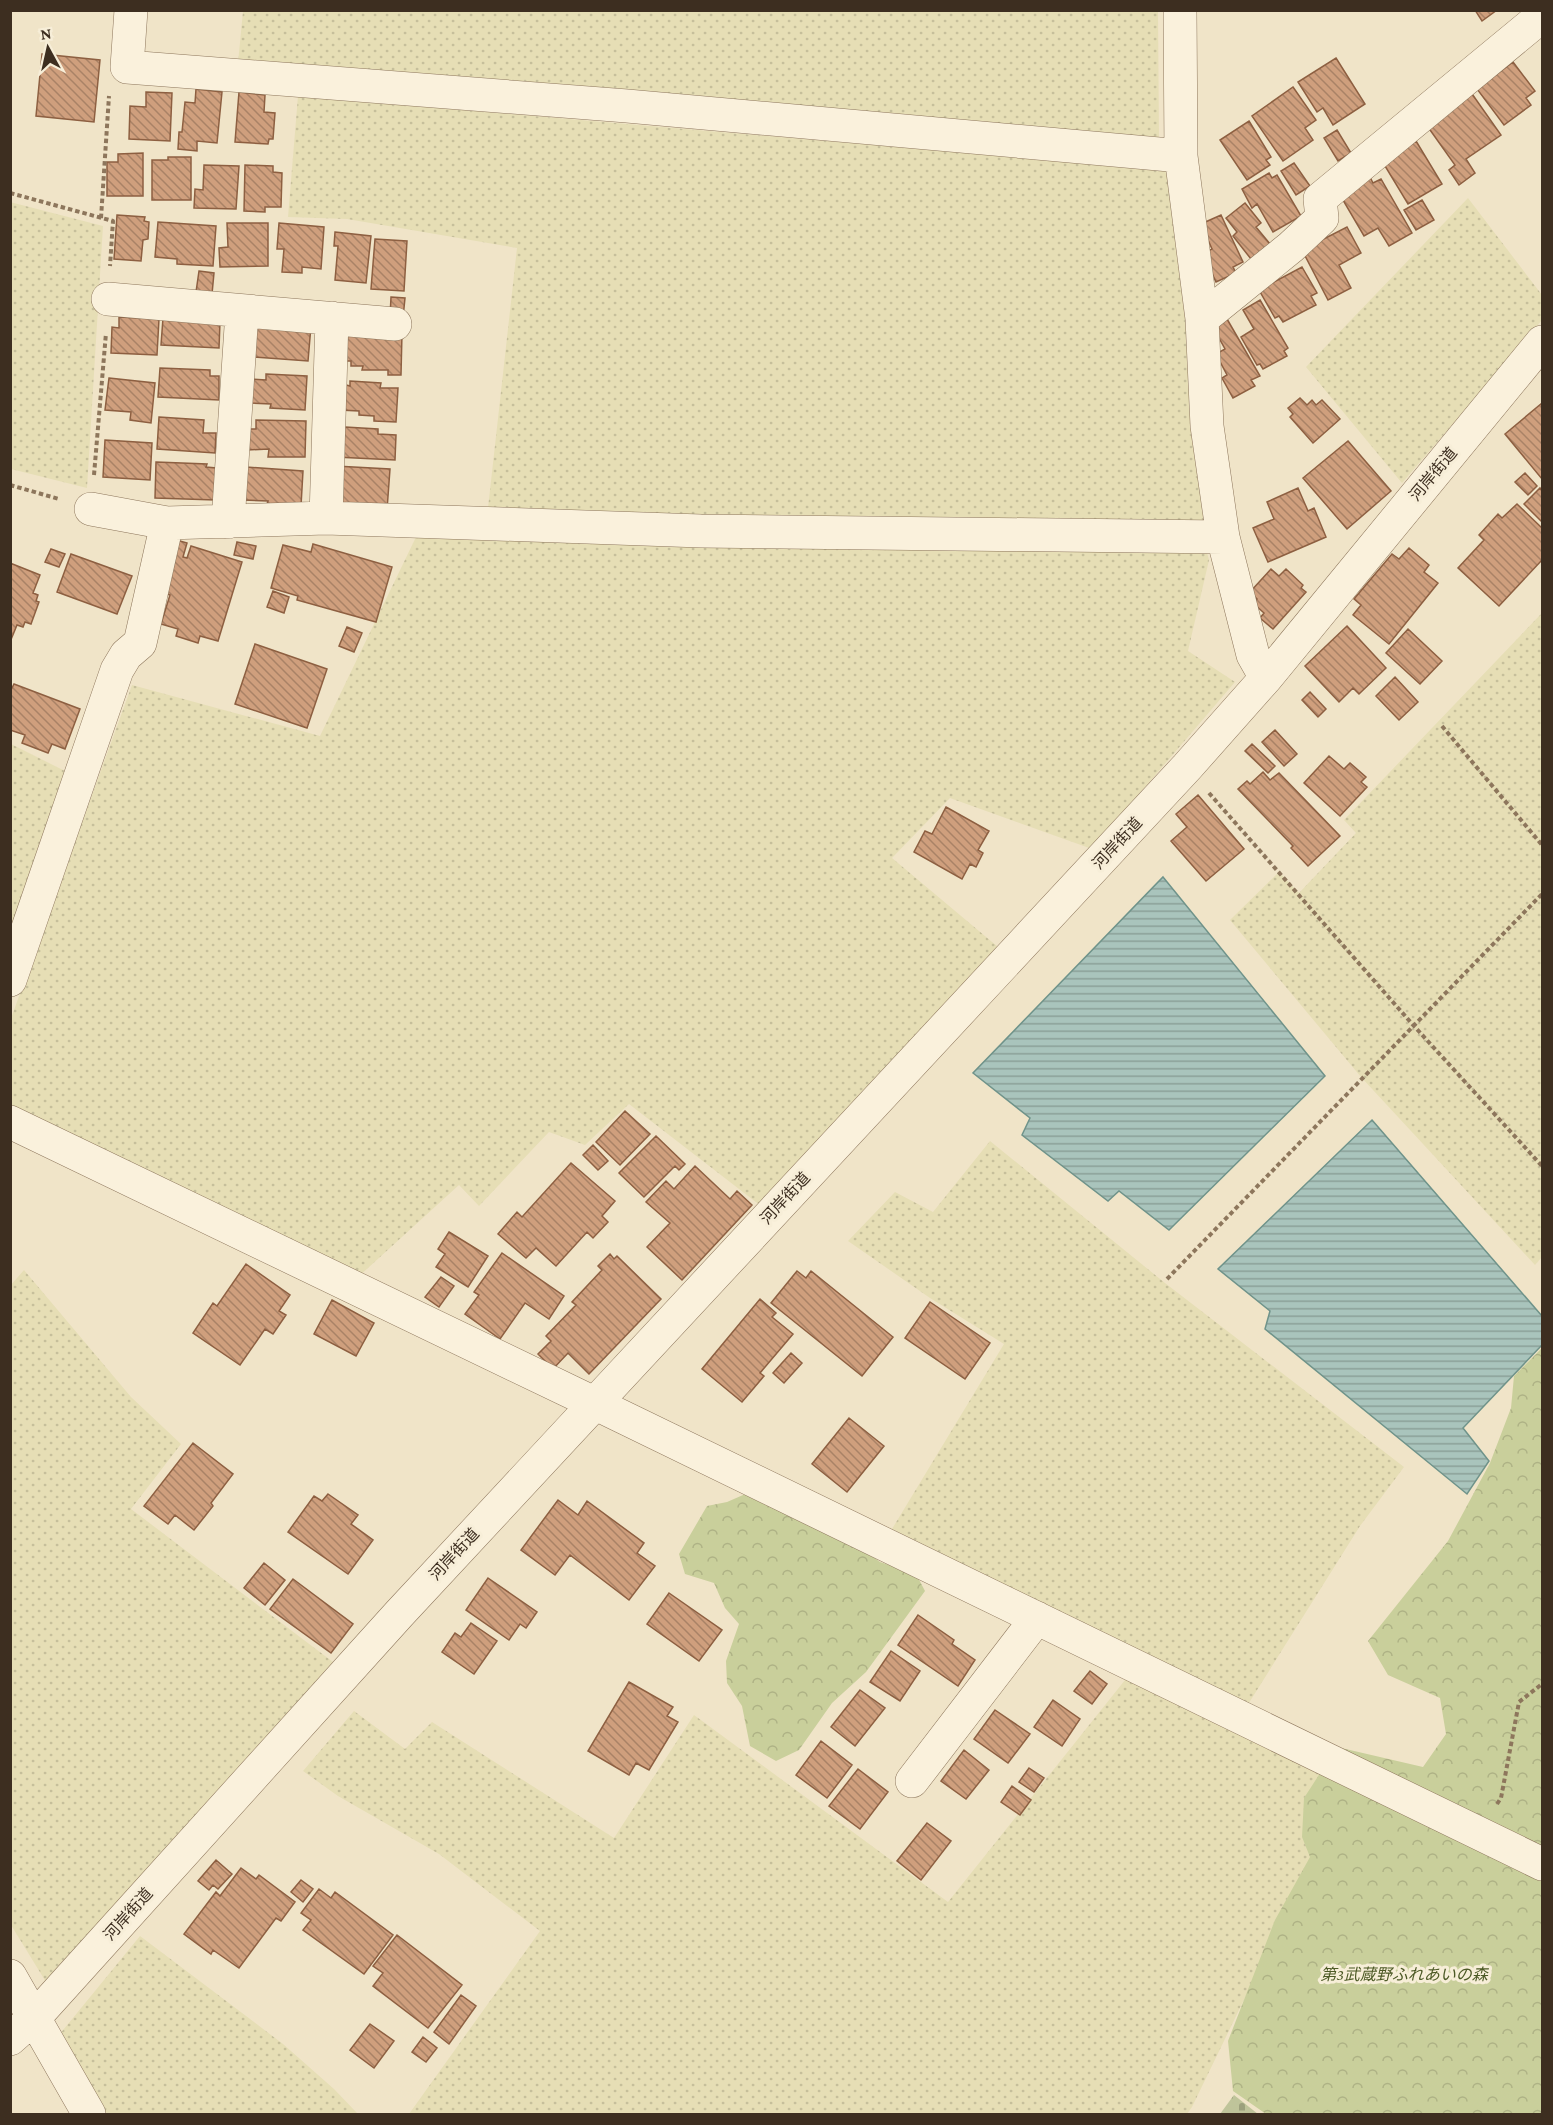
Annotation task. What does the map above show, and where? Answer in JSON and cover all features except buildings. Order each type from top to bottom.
[{"type":"street","points":[[131,10],[127,67],[615,105],[1181,156]]},
{"type":"street","points":[[1180,10],[1181,156],[1202,319],[1207,426],[1223,537],[1253,655],[1266,678]]},
{"type":"street","points":[[1202,319],[1291,247],[1322,218],[1320,199],[1542,16]]},
{"type":"street","points":[[108,299],[395,324]]},
{"type":"street","points":[[228,522],[242,312]]},
{"type":"street","points":[[326,518],[332,318]]},
{"type":"street","name":"河岸街道","points":[[10,2039],[35,2017],[391,1623],[1187,767],[1266,678],[1542,342]]},
{"type":"street","points":[[91,508],[167,523],[326,518],[701,531],[1223,537]]},
{"type":"street","points":[[10,980],[117,670],[126,655],[140,642],[167,523]]},
{"type":"street","points":[[10,1122],[1542,1864]]},
{"type":"street","points":[[912,1781],[1037,1618]]},
{"type":"street","points":[[10,1976],[89,2115]]},
{"type":"path","points":[[101,218],[111,75],[127,67]]},
{"type":"path","points":[[10,485],[91,508]]},
{"type":"path","points":[[1442,726],[1542,845]]},
{"type":"path","points":[[1187,767],[1414,1026],[1542,1166]]},
{"type":"path","points":[[1167,1279],[1542,894]]},
{"type":"path","points":[[1479,1833],[1501,1798],[1519,1702],[1542,1684]]},
{"type":"shaded area","points":[[243,11],[1158,11],[1159,139],[238,63]]},
{"type":"shaded area","points":[[298,96],[1168,170],[1212,527],[487,517],[517,248],[347,219],[288,217]]},
{"type":"shaded area","points":[[1468,198],[1542,295],[1542,320],[1402,483],[1306,367]]},
{"type":"shaded area","points":[[10,202],[103,226],[87,488],[11,469]]},
{"type":"shaded area","points":[[416,537],[1206,549],[1209,560],[1188,651],[1235,682],[1092,849],[950,798],[892,858],[1004,952],[761,1206],[629,1104],[585,1145],[549,1132],[479,1206],[459,1185],[357,1278],[11,1106],[10,1021],[132,685],[320,736]]},
{"type":"shaded area","points":[[1542,613],[1542,1257],[1535,1265],[1361,1077],[1230,920],[1279,872],[1299,893],[1356,833],[1344,820]]},
{"type":"shaded area","points":[[11,744],[69,773],[11,945]]},
{"type":"shaded area","points":[[990,1141],[1165,1283],[1404,1467],[1360,1526],[1247,1706],[892,1529],[1004,1344],[930,1298],[848,1241],[895,1192],[933,1212]]},
{"type":"shaded area","points":[[24,1270],[131,1397],[181,1444],[131,1509],[333,1662],[46,1982],[11,1925],[10,1286]]},
{"type":"shaded area","points":[[1129,1675],[1348,1785],[1187,2114],[409,2114],[540,1931],[439,1854],[338,1796],[303,1771],[354,1711],[405,1749],[432,1722],[614,1838],[694,1715],[948,1902]]},
{"type":"shaded area","points":[[140,1936],[283,2044],[334,2089],[358,2114],[100,2114],[59,2035]]},
{"type":"green space","name":"第3武蔵野ふれあいの森","points":[[1542,1348],[1542,2114],[1266,2114],[1233,2091],[1228,2041],[1275,1920],[1310,1857],[1302,1837],[1304,1798],[1337,1747],[1423,1767],[1446,1734],[1440,1698],[1388,1675],[1368,1641],[1448,1541],[1490,1463],[1511,1408],[1514,1376]]},
{"type":"green space","points":[[750,1492],[849,1539],[880,1562],[916,1574],[925,1591],[866,1672],[832,1703],[799,1750],[776,1761],[750,1746],[742,1706],[727,1683],[726,1661],[739,1624],[725,1608],[714,1583],[685,1574],[679,1554],[707,1506],[727,1502]]},
{"type":"green space","points":[[1234,2095],[1258,2114],[1220,2114]]},
{"type":"water","points":[[1163,877],[1325,1076],[1169,1230],[1119,1191],[1108,1201],[1022,1135],[1030,1118],[973,1073]]},
{"type":"water","points":[[1372,1120],[1542,1316],[1542,1345],[1463,1428],[1489,1461],[1467,1494],[1265,1329],[1270,1311],[1218,1269]]}]
